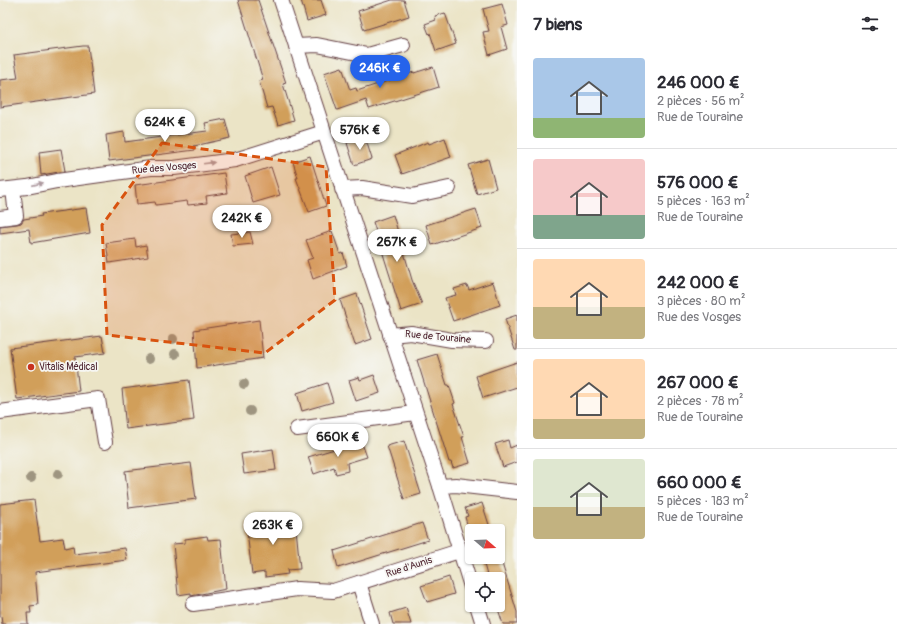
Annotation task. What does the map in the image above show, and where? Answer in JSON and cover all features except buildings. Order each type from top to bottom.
[{"type":"street","name":"Rue de Touraine","points":[[281,0],[440,486],[466,572]]},
{"type":"street","points":[[296,46],[318,45],[367,55],[403,45]]},
{"type":"street","name":"Rue des Vosges","points":[[7,189],[151,168],[174,168],[235,160],[324,132]]},
{"type":"street","points":[[342,189],[362,188],[412,196],[449,188]]},
{"type":"street","points":[[0,218],[16,216],[7,189]]},
{"type":"street","name":"Rue de Touraine","points":[[390,335],[411,333],[452,340],[486,341]]},
{"type":"street","points":[[0,412],[98,398],[105,442]]},
{"type":"street","points":[[297,429],[415,413]]},
{"type":"street","points":[[440,486],[456,485],[517,492]]},
{"type":"street","name":"Rue d'Aunis","points":[[193,604],[297,589],[333,591],[459,551]]},
{"type":"street","points":[[359,583],[372,624]]},
{"type":"street","points":[[479,612],[483,624]]},
{"type":"highlighted area","points":[[162,143],[326,167],[335,300],[265,353],[107,335],[102,225]]},
{"type":"place","name":"Vitalis Médical","points":[[31,367]]}]
